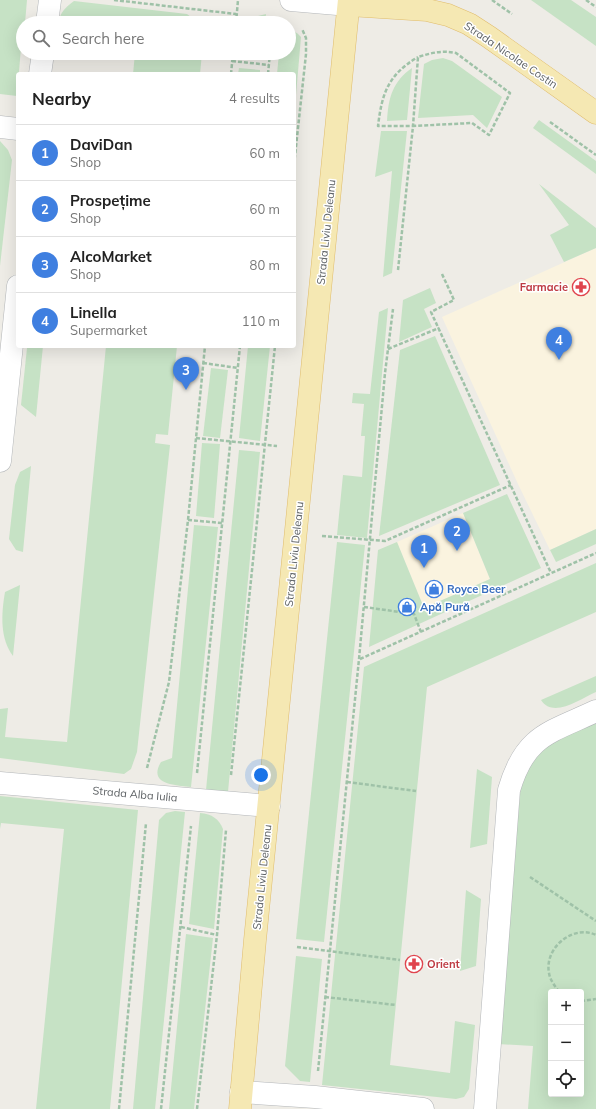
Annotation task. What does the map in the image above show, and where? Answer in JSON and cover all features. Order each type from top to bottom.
[{"type":"main road","name":"Strada Nicolae Costin","points":[[349,3],[427,10],[448,15],[469,24],[596,113]]},
{"type":"main road","name":"Strada Liviu Deleanu","points":[[241,1100],[255,940],[349,3]]},
{"type":"lane","points":[[48,16],[50,0]]},
{"type":"lane","points":[[291,0],[349,3]]},
{"type":"lane","points":[[40,72],[42,60]]},
{"type":"lane","points":[[0,127],[16,129]]},
{"type":"lane","points":[[0,461],[4,388],[16,301]]},
{"type":"lane","points":[[485,1109],[509,790],[516,768],[529,748],[540,737],[596,711]]},
{"type":"lane","name":"Strada Alba Iulia","points":[[0,783],[269,806]]},
{"type":"lane","points":[[241,1100],[315,1097],[423,1109]]},
{"type":"path","points":[[114,0],[236,14],[238,0]]},
{"type":"path","points":[[492,0],[512,14]]},
{"type":"path","points":[[586,0],[596,7]]},
{"type":"path","points":[[296,146],[306,54],[306,38],[301,29],[297,26]]},
{"type":"path","points":[[445,51],[456,53],[510,93],[489,135],[472,123],[413,126],[378,126],[380,103],[390,82],[406,64],[418,57],[432,52],[445,51]]},
{"type":"path","points":[[398,270],[413,126],[418,57]]},
{"type":"path","points":[[268,72],[269,60]]},
{"type":"path","points":[[231,72],[232,61],[269,65]]},
{"type":"path","points":[[550,122],[596,155]]},
{"type":"path","points":[[442,274],[454,300],[431,312],[551,573]]},
{"type":"path","points":[[315,1097],[393,309]]},
{"type":"path","points":[[388,349],[439,328]]},
{"type":"path","points":[[119,1109],[148,796],[146,772],[169,682],[188,520],[205,348]]},
{"type":"path","points":[[161,1109],[240,348]]},
{"type":"path","points":[[197,1109],[217,935],[228,802],[275,348]]},
{"type":"path","points":[[203,363],[238,368]]},
{"type":"path","points":[[196,438],[304,449]]},
{"type":"path","points":[[296,534],[385,541],[511,485]]},
{"type":"path","points":[[188,520],[222,523]]},
{"type":"path","points":[[359,660],[596,553]]},
{"type":"path","points":[[364,607],[414,614],[421,632]]},
{"type":"path","points":[[347,782],[416,791]]},
{"type":"path","points":[[503,860],[596,921]]},
{"type":"path","points":[[181,927],[217,935]]},
{"type":"path","points":[[557,989],[552,983],[549,972],[549,960],[553,950],[561,941],[571,935],[582,933],[596,935]]},
{"type":"path","points":[[297,947],[400,960]]},
{"type":"path","points":[[325,997],[396,1005]]},
{"type":"path","points":[[584,1000],[596,998]]},
{"type":"shaded area","points":[[596,248],[596,529],[550,550],[518,484],[442,317]]},
{"type":"shaded area","points":[[463,513],[490,579],[424,608],[397,542]]},
{"type":"green space","points":[[0,0],[27,0],[26,16],[16,16],[16,60],[20,60],[19,72],[16,72],[16,96],[0,94]]},
{"type":"green space","points":[[531,0],[571,0],[596,17],[596,46]]},
{"type":"green space","points":[[74,1],[187,14],[190,16],[60,16],[66,8]]},
{"type":"green space","points":[[297,33],[301,37],[296,95],[296,72],[277,72],[278,60],[296,60]]},
{"type":"green space","points":[[443,58],[452,61],[502,97],[487,128],[473,115],[418,118],[424,64],[432,60]]},
{"type":"green space","points":[[134,60],[201,60],[200,72],[133,72]]},
{"type":"green space","points":[[239,68],[260,70],[260,72],[238,72]]},
{"type":"green space","points":[[412,68],[407,120],[387,121],[390,98],[396,84]]},
{"type":"green space","points":[[539,120],[596,161],[596,174],[533,128]]},
{"type":"green space","points":[[381,131],[407,131],[392,273],[383,277],[392,171],[375,177]]},
{"type":"green space","points":[[0,141],[8,150],[12,160],[0,266]]},
{"type":"green space","points":[[539,184],[596,228],[596,248],[564,262],[550,235],[569,225]]},
{"type":"green space","points":[[430,288],[436,303],[424,309],[432,327],[399,342],[403,300]]},
{"type":"green space","points":[[388,308],[367,538],[337,535],[343,475],[362,477],[365,436],[361,436],[364,404],[352,403],[353,393],[370,394],[379,312]]},
{"type":"green space","points":[[435,336],[500,485],[379,536],[400,350]]},
{"type":"green space","points":[[27,348],[43,348],[36,417],[21,405]]},
{"type":"green space","points":[[106,348],[177,348],[168,435],[156,434],[155,443],[170,445],[137,752],[131,769],[124,774],[0,758],[0,709],[8,708],[5,737],[67,742]]},
{"type":"green space","points":[[248,348],[270,348],[260,441],[239,438]]},
{"type":"green space","points":[[211,368],[228,370],[220,438],[203,436]]},
{"type":"green space","points":[[202,443],[220,444],[214,518],[196,516]]},
{"type":"green space","points":[[239,450],[260,452],[228,792],[206,790]]},
{"type":"green space","points":[[31,466],[23,552],[16,550],[9,539],[15,485],[20,472]]},
{"type":"green space","points":[[507,494],[541,568],[369,647],[378,550],[397,542],[424,608],[490,579],[463,513]]},
{"type":"green space","points":[[194,525],[218,527],[191,787],[166,782],[158,775],[158,770],[161,762],[172,758]]},
{"type":"green space","points":[[596,529],[596,544],[556,562],[550,550]]},
{"type":"green space","points":[[337,542],[365,545],[324,942],[296,939]]},
{"type":"green space","points":[[596,563],[596,612],[427,687],[390,1065],[450,1073],[455,1021],[475,1025],[469,1089],[464,1097],[456,1099],[322,1085],[364,667]]},
{"type":"green space","points":[[20,585],[13,656],[6,642],[2,618],[5,592]]},
{"type":"green space","points":[[596,676],[596,692],[575,703],[559,708],[552,708],[541,700]]},
{"type":"green space","points":[[596,721],[596,1109],[528,1109],[533,1046],[498,1044],[522,772],[532,749]]},
{"type":"green space","points":[[477,769],[492,777],[487,844],[470,848]]},
{"type":"green space","points":[[0,796],[138,810],[110,1109],[36,1109],[64,829],[1,823],[0,829]]},
{"type":"green space","points":[[175,811],[185,812],[155,1109],[133,1109],[159,820],[166,813]]},
{"type":"green space","points":[[200,813],[214,818],[219,822],[223,829],[214,929],[189,924]]},
{"type":"green space","points":[[466,890],[481,899],[476,966],[460,971]]},
{"type":"green space","points":[[186,934],[213,938],[194,1109],[169,1109]]},
{"type":"green space","points":[[296,956],[322,959],[310,1082],[300,1081],[285,1066]]},
{"type":"place","name":"Farmacie","points":[[581,287]]},
{"type":"place","name":"Linella","points":[[559,360]]},
{"type":"place","name":"AlcoMarket","points":[[186,390]]},
{"type":"place","name":"Prospețime","points":[[457,551]]},
{"type":"place","name":"DaviDan","points":[[424,568]]},
{"type":"place","name":"Royce Beer","points":[[434,589]]},
{"type":"place","name":"Apă Pură","points":[[407,607]]},
{"type":"place","name":"Orient","points":[[414,964]]}]
